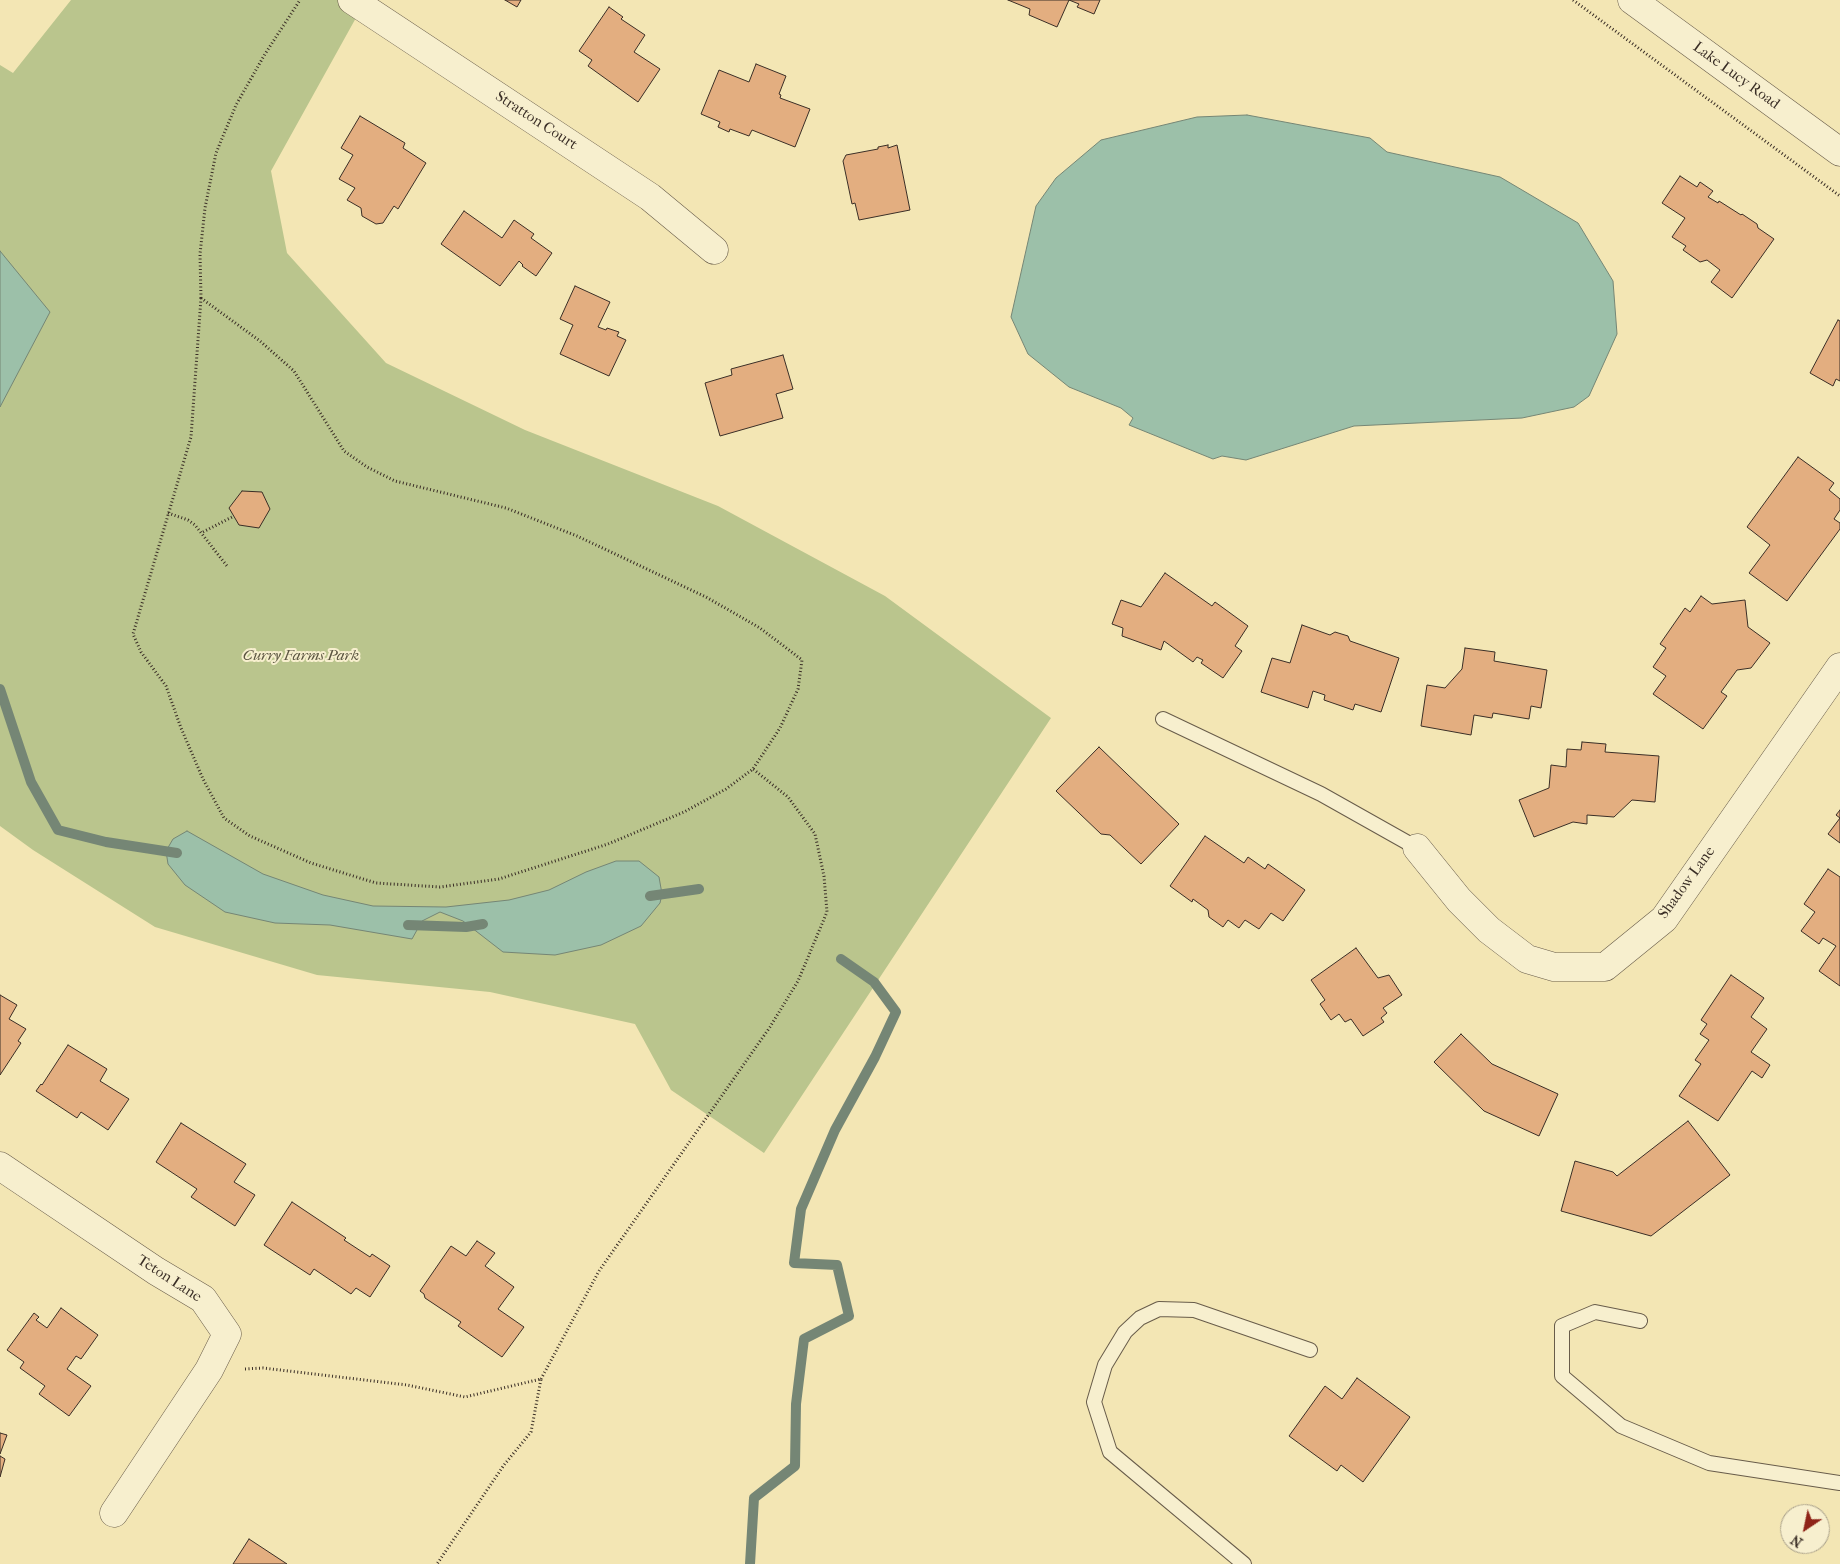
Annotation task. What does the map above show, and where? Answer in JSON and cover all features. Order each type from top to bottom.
[{"type":"street","name":"Stratton Court","points":[[352,0],[650,197],[714,250]]},
{"type":"street","name":"Lake Lucy Road","points":[[1632,0],[1840,152]]},
{"type":"street","name":"Shadow Lane","points":[[1417,848],[1459,900],[1489,930],[1526,959],[1554,967],[1605,967],[1664,919],[1840,667]]},
{"type":"street","name":"Teton Lane","points":[[0,1166],[156,1271],[203,1299],[227,1334],[208,1370],[114,1513]]},
{"type":"lane","points":[[1163,719],[1321,794],[1417,848]]},
{"type":"lane","points":[[1244,1564],[1110,1452],[1094,1402],[1105,1365],[1125,1332],[1140,1318],[1159,1309],[1194,1310],[1310,1350]]},
{"type":"lane","points":[[1640,1321],[1595,1312],[1562,1326],[1562,1376],[1621,1426],[1709,1463],[1840,1483]]},
{"type":"path","points":[[201,298],[260,341],[294,371],[344,451],[367,467],[395,481],[506,508],[577,536],[706,597],[760,628],[802,660],[798,689],[780,728],[753,769],[726,789],[684,812],[608,844],[499,879],[440,887],[376,883],[311,863],[250,836],[224,818],[203,780],[166,686],[141,652],[133,634],[191,437],[201,298],[200,254],[205,208],[216,153],[236,105],[265,54],[300,0]]},
{"type":"path","points":[[1573,0],[1840,196]]},
{"type":"path","points":[[168,513],[188,520],[203,532],[227,566]]},
{"type":"path","points":[[203,532],[234,516]]},
{"type":"path","points":[[437,1564],[504,1465],[531,1432],[541,1379],[599,1271],[775,1019],[798,981],[827,912],[824,876],[815,834],[788,797],[753,769]]},
{"type":"path","points":[[208,1370],[263,1368],[407,1385],[465,1397],[541,1379]]},
{"type":"green space","name":"Curry Farms Park","points":[[71,0],[356,0],[362,7],[271,171],[287,253],[386,363],[525,430],[718,506],[885,596],[1051,718],[764,1153],[671,1090],[635,1024],[490,992],[317,975],[155,927],[33,850],[0,826],[0,65],[13,73]]},
{"type":"shaded area","points":[[1247,115],[1370,138],[1387,152],[1500,177],[1578,223],[1613,281],[1617,334],[1589,396],[1574,407],[1522,418],[1354,426],[1246,460],[1222,456],[1213,459],[1129,425],[1133,418],[1121,408],[1069,387],[1028,354],[1011,317],[1036,206],[1056,178],[1101,140],[1197,117]]},
{"type":"shaded area","points":[[0,251],[50,312],[0,407]]},
{"type":"shaded area","points":[[187,831],[263,874],[323,895],[373,906],[446,907],[509,900],[549,890],[586,872],[616,861],[639,861],[659,877],[662,894],[660,903],[641,926],[601,945],[555,955],[503,952],[463,921],[440,912],[422,921],[412,939],[330,925],[275,923],[225,912],[185,885],[168,864],[166,851],[173,839]]},
{"type":"building","points":[[505,0],[521,0],[517,7]]},
{"type":"building","points":[[1008,0],[1069,0],[1057,27],[1029,15],[1030,9]]},
{"type":"building","points":[[1069,0],[1100,0],[1094,14],[1077,7],[1079,4]]},
{"type":"building","points":[[609,7],[623,17],[621,19],[645,35],[634,52],[660,69],[638,102],[588,66],[592,60],[579,51]]},
{"type":"building","points":[[756,64],[786,76],[779,94],[781,95],[780,98],[810,109],[795,147],[752,130],[749,136],[730,129],[729,132],[718,127],[720,122],[701,114],[719,70],[749,82]]},
{"type":"building","points":[[360,116],[405,143],[403,148],[426,163],[398,209],[394,206],[383,223],[376,224],[362,216],[361,208],[347,200],[355,188],[339,179],[353,155],[341,148]]},
{"type":"building","points":[[888,145],[888,148],[897,145],[910,210],[859,220],[855,203],[852,204],[843,161],[846,155],[878,149],[878,147]]},
{"type":"building","points":[[1680,176],[1697,187],[1700,182],[1713,191],[1708,197],[1742,214],[1774,239],[1732,298],[1711,282],[1720,270],[1707,260],[1700,262],[1683,250],[1686,246],[1672,237],[1685,218],[1662,203]]},
{"type":"building","points":[[464,211],[502,238],[514,220],[534,234],[531,238],[552,253],[536,276],[522,266],[519,261],[500,286],[441,244]]},
{"type":"building","points":[[575,286],[610,302],[598,327],[619,332],[617,336],[626,340],[609,376],[560,354],[573,325],[560,319]]},
{"type":"building","points":[[1838,320],[1840,321],[1840,381],[1836,379],[1833,386],[1810,373]]},
{"type":"building","points":[[783,355],[793,389],[776,394],[783,418],[720,436],[705,383],[732,375],[731,369]]},
{"type":"building","points":[[1798,457],[1834,483],[1829,490],[1840,499],[1840,510],[1834,519],[1840,523],[1840,529],[1787,601],[1749,573],[1770,545],[1747,527]]},
{"type":"building","points":[[242,491],[262,492],[270,509],[259,528],[239,525],[229,508]]},
{"type":"building","points":[[1165,573],[1212,606],[1215,602],[1248,626],[1235,646],[1242,651],[1223,678],[1201,663],[1203,660],[1197,657],[1193,662],[1164,641],[1161,650],[1122,636],[1123,628],[1112,624],[1121,600],[1141,607]]},
{"type":"building","points":[[1701,596],[1712,604],[1745,600],[1748,627],[1770,643],[1751,668],[1737,670],[1721,692],[1727,696],[1703,729],[1653,694],[1666,676],[1653,667],[1666,648],[1660,644],[1685,608],[1690,612]]},
{"type":"building","points":[[1302,625],[1330,635],[1335,632],[1348,636],[1350,641],[1399,658],[1381,712],[1355,704],[1353,710],[1324,700],[1325,695],[1313,691],[1308,708],[1261,692],[1272,658],[1290,663]]},
{"type":"building","points":[[1465,648],[1495,652],[1494,661],[1547,670],[1541,708],[1531,706],[1529,719],[1493,713],[1492,718],[1474,715],[1471,735],[1421,726],[1427,685],[1445,688],[1462,669]]},
{"type":"building","points":[[1582,742],[1606,744],[1605,752],[1659,756],[1655,802],[1632,800],[1614,817],[1587,815],[1587,824],[1573,822],[1534,837],[1519,800],[1549,788],[1551,765],[1566,767],[1567,749],[1581,750]]},
{"type":"building","points":[[1099,747],[1179,824],[1141,864],[1110,835],[1101,834],[1056,791]]},
{"type":"building","points":[[1840,810],[1840,818],[1836,815]]},
{"type":"building","points":[[1840,818],[1840,843],[1828,834]]},
{"type":"building","points":[[1205,836],[1244,863],[1248,857],[1265,869],[1268,864],[1305,890],[1283,921],[1271,913],[1259,929],[1245,920],[1239,928],[1228,920],[1223,927],[1209,917],[1208,910],[1193,899],[1192,902],[1170,886]]},
{"type":"building","points":[[1828,869],[1840,877],[1840,986],[1819,971],[1836,946],[1823,938],[1819,944],[1801,931],[1815,912],[1804,904]]},
{"type":"building","points":[[1356,948],[1378,978],[1389,975],[1402,995],[1383,1008],[1387,1013],[1381,1018],[1384,1022],[1363,1036],[1351,1019],[1345,1022],[1339,1014],[1331,1020],[1320,1004],[1325,1000],[1311,980]]},
{"type":"building","points":[[1731,975],[1764,998],[1751,1017],[1767,1029],[1751,1052],[1770,1065],[1762,1078],[1752,1071],[1718,1121],[1679,1096],[1701,1064],[1695,1060],[1709,1040],[1700,1034],[1707,1024],[1701,1020]]},
{"type":"building","points":[[0,995],[17,1005],[9,1019],[26,1029],[18,1041],[21,1043],[0,1075]]},
{"type":"building","points":[[1461,1034],[1492,1064],[1558,1094],[1539,1136],[1484,1111],[1434,1062]]},
{"type":"building","points":[[68,1045],[107,1069],[100,1081],[129,1099],[108,1130],[81,1112],[77,1118],[36,1091]]},
{"type":"building","points":[[1688,1121],[1730,1175],[1651,1236],[1561,1211],[1575,1161],[1613,1172],[1617,1176]]},
{"type":"building","points":[[181,1123],[246,1164],[234,1182],[255,1195],[235,1226],[191,1197],[197,1189],[156,1162]]},
{"type":"building","points":[[292,1202],[346,1238],[344,1240],[370,1257],[372,1254],[390,1266],[370,1297],[356,1288],[351,1294],[314,1269],[310,1275],[264,1245]]},
{"type":"building","points":[[477,1241],[495,1253],[485,1266],[514,1287],[498,1309],[524,1327],[502,1357],[458,1326],[461,1322],[425,1298],[424,1294],[420,1291],[451,1246],[466,1256]]},
{"type":"building","points":[[61,1308],[98,1335],[81,1359],[76,1356],[67,1369],[91,1386],[69,1416],[39,1394],[45,1386],[20,1368],[24,1362],[7,1350],[34,1313],[39,1317],[36,1320],[47,1328]]},
{"type":"building","points":[[1357,1378],[1410,1417],[1363,1482],[1341,1465],[1337,1471],[1289,1436],[1325,1386],[1342,1399]]},
{"type":"building","points":[[0,1433],[7,1435],[0,1454]]},
{"type":"building","points":[[0,1456],[5,1459],[0,1477]]},
{"type":"building","points":[[249,1539],[287,1564],[233,1564]]},
{"type":"waterway","points":[[0,689],[31,782],[58,830],[106,842],[177,853]]},
{"type":"waterway","points":[[650,896],[699,889]]},
{"type":"waterway","points":[[408,925],[466,927],[483,924]]},
{"type":"waterway","points":[[750,1564],[754,1498],[795,1466],[796,1404],[804,1339],[849,1316],[837,1265],[794,1263],[801,1209],[835,1130],[875,1057],[896,1012],[874,982],[841,959]]}]
